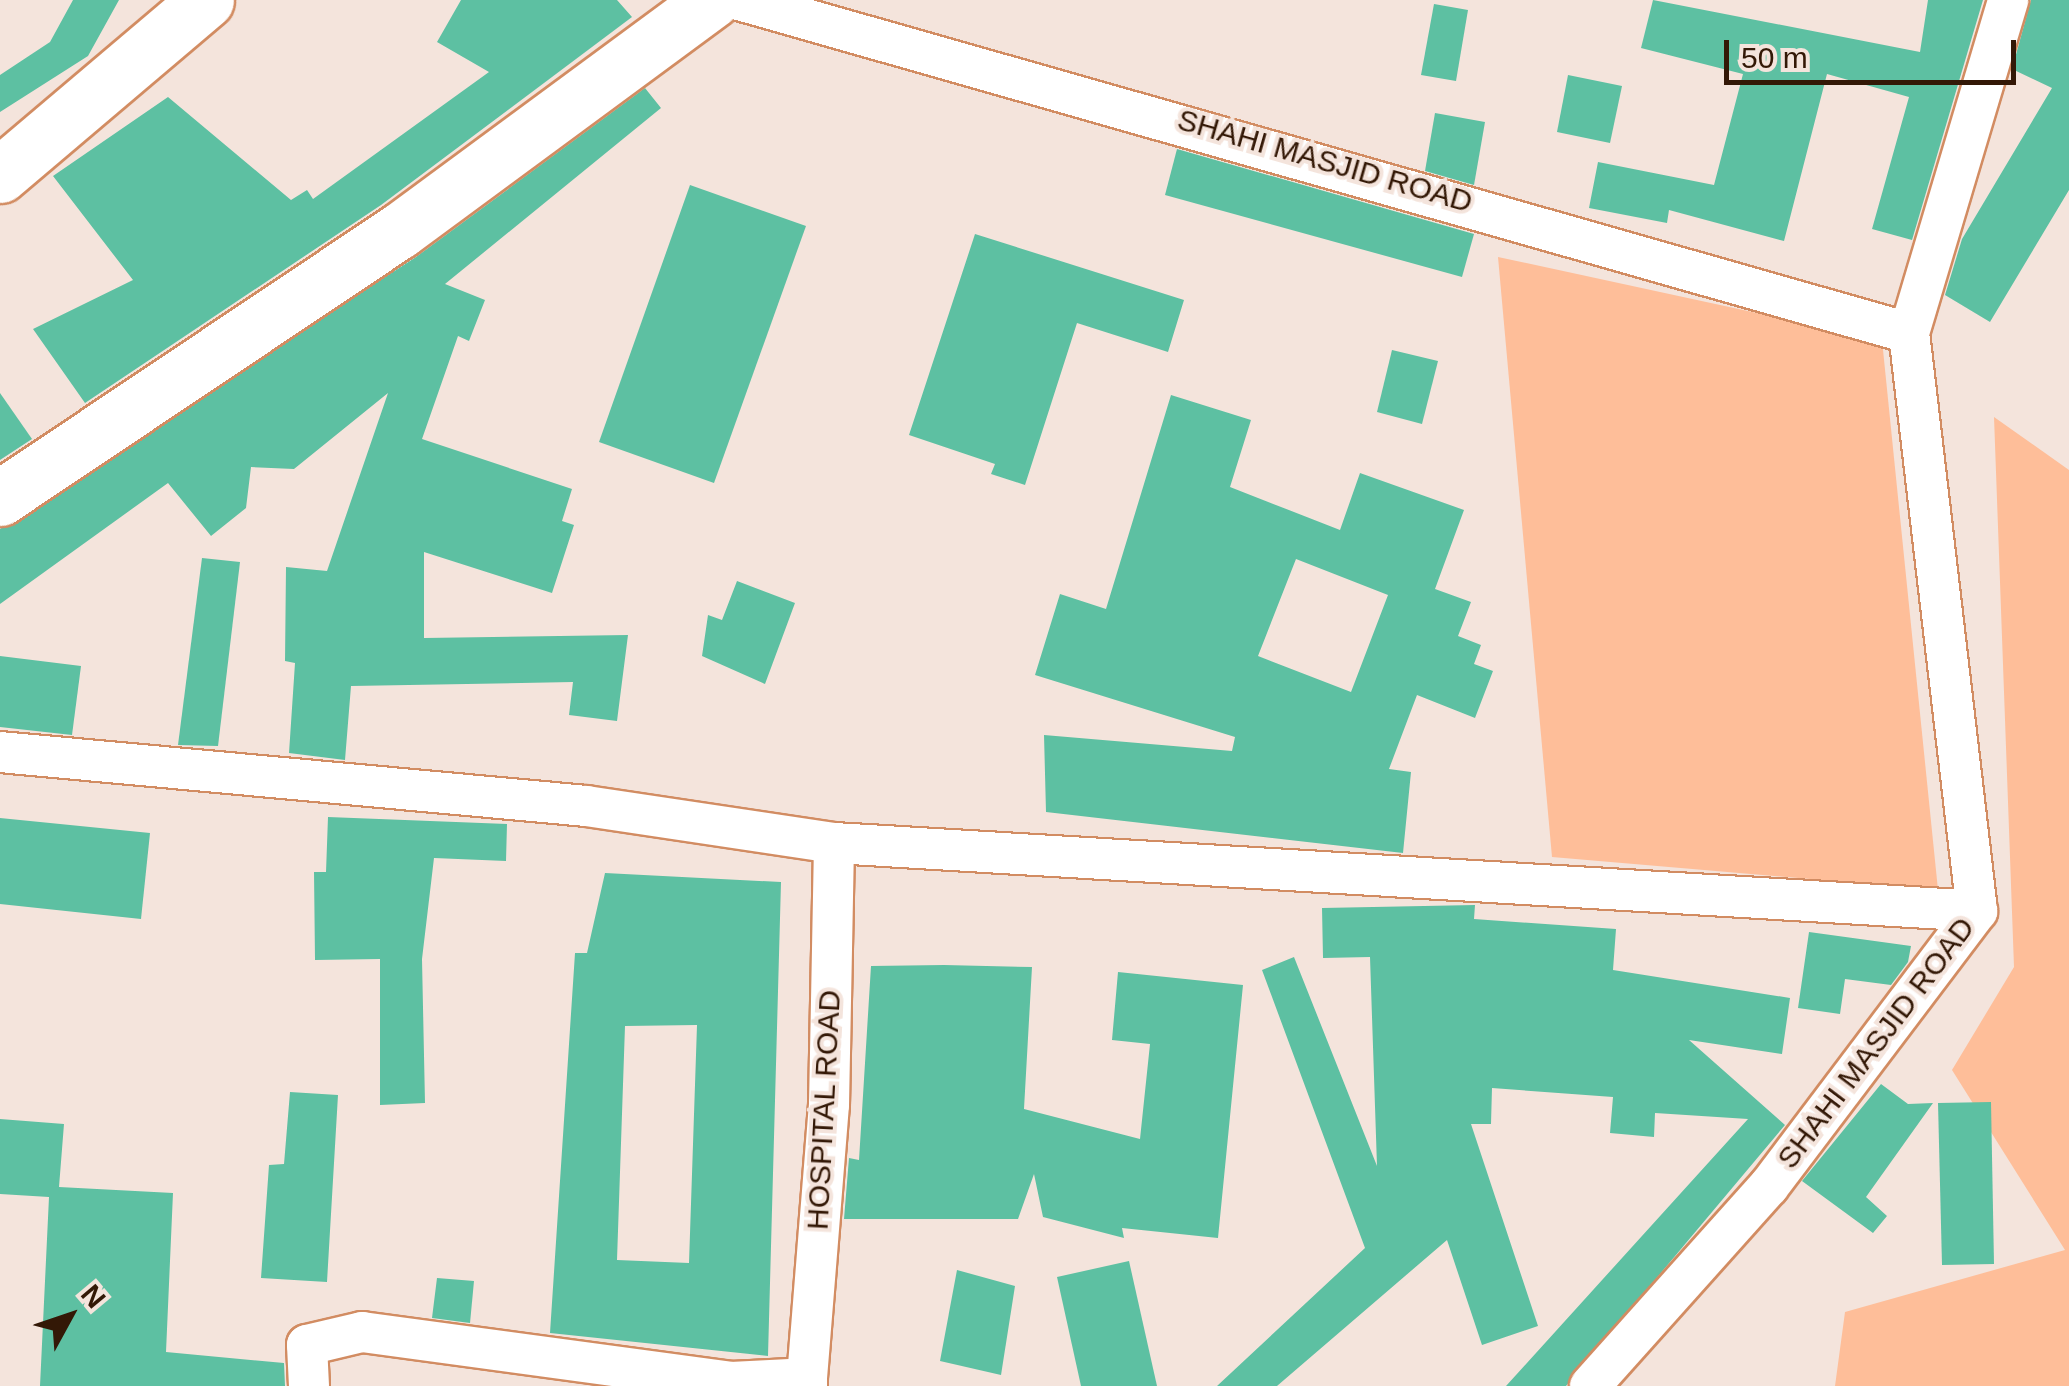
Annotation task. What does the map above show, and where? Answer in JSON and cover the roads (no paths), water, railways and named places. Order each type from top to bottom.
[{"type":"street","points":[[0,176],[206,0]]},
{"type":"street","points":[[0,498],[399,231],[712,0]]},
{"type":"street","name":"SHAHI MASJID ROAD","points":[[738,0],[1908,333]]},
{"type":"street","name":"SHAHI MASJID ROAD","points":[[1590,1386],[1769,1186],[1977,910],[1908,333],[2008,0]]},
{"type":"street","points":[[0,752],[586,806],[834,842],[1977,910]]},
{"type":"street","name":"HOSPITAL ROAD","points":[[807,1382],[829,1106],[834,842]]},
{"type":"street","points":[[309,1386],[307,1345],[362,1332],[731,1382],[807,1382]]}]
